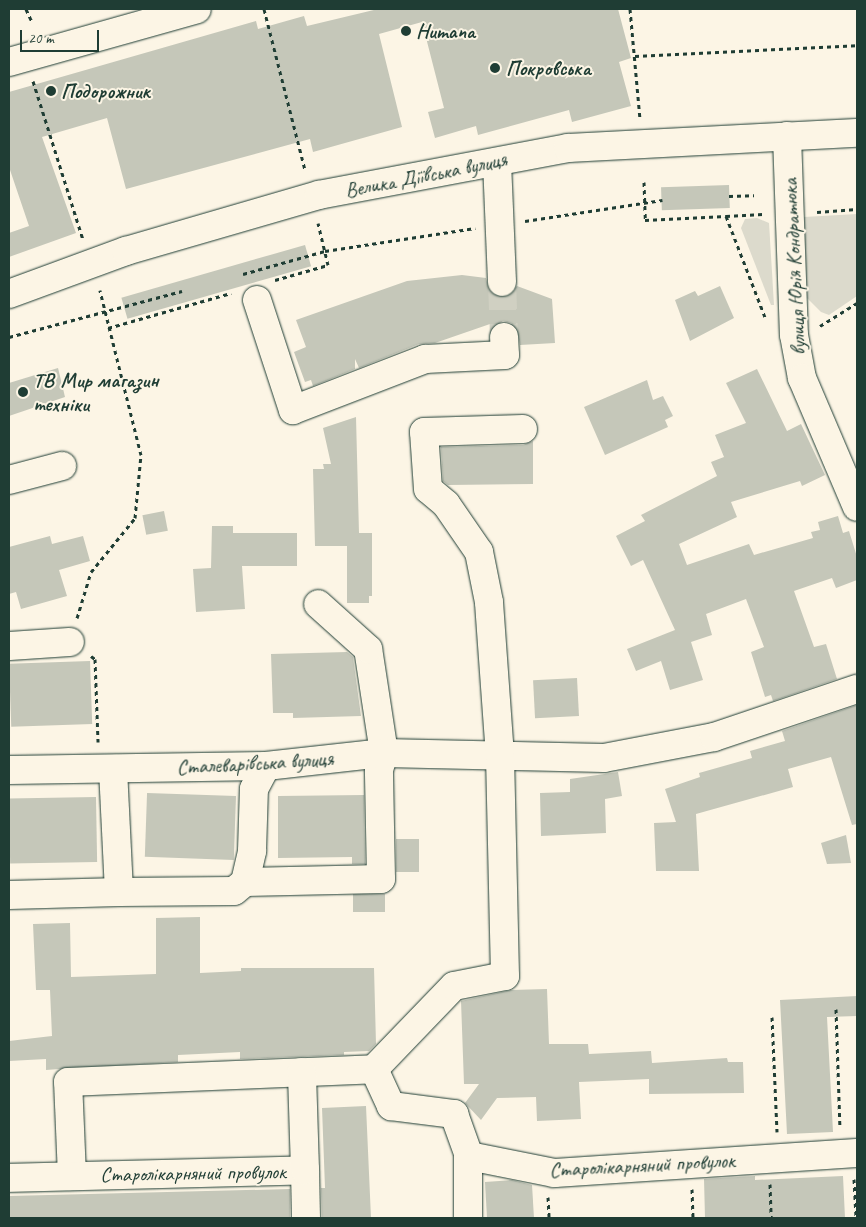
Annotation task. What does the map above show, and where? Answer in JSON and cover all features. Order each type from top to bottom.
[{"type":"street","points":[[9,62],[197,9]]},
{"type":"street","name":"Велика Діївська вулиця","points":[[9,294],[126,251],[312,197],[568,148],[618,143],[857,133]]},
{"type":"street","name":"вулиця Юрія Кондратюка","points":[[787,136],[794,336],[802,378],[857,507]]},
{"type":"street","points":[[497,162],[502,282]]},
{"type":"street","points":[[254,291],[293,410],[425,359],[505,355],[504,337]]},
{"type":"street","points":[[468,1218],[468,1155],[454,1114],[391,1106],[374,1069],[454,986],[504,976],[500,756],[489,602],[479,552],[446,504],[428,488],[424,432],[523,429]]},
{"type":"street","points":[[9,480],[62,466]]},
{"type":"street","points":[[245,882],[381,880],[379,770],[384,753],[368,649],[318,604]]},
{"type":"street","points":[[9,646],[70,642]]},
{"type":"street","name":"Сталеварівська вулиця","points":[[9,770],[106,770],[266,766],[384,753],[604,758],[714,737],[857,689]]},
{"type":"street","points":[[9,895],[234,891],[245,882],[252,851],[254,789],[266,766]]},
{"type":"street","points":[[106,770],[119,892]]},
{"type":"street","name":"Старолікарняний провулок","points":[[72,1176],[68,1082],[374,1069]]},
{"type":"street","name":"Старолікарняний провулок","points":[[9,1178],[305,1170],[302,1072]]},
{"type":"street","name":"Старолікарняний провулок","points":[[468,1155],[554,1173],[850,1153]]},
{"type":"street","points":[[305,1170],[306,1218]]},
{"type":"path","points":[[26,9],[32,22]]},
{"type":"path","points":[[108,328],[254,291],[328,265],[264,9]]},
{"type":"path","points":[[630,9],[641,122]]},
{"type":"path","points":[[635,56],[857,45]]},
{"type":"path","points":[[40,76],[33,81],[86,248]]},
{"type":"path","points":[[644,182],[645,220],[773,214]]},
{"type":"path","points":[[730,196],[754,196]]},
{"type":"path","points":[[810,212],[857,210]]},
{"type":"path","points":[[726,216],[775,341],[824,325],[857,303]]},
{"type":"path","points":[[243,274],[308,256]]},
{"type":"path","points":[[100,289],[104,312],[141,455],[135,518],[91,572],[70,642],[96,659],[106,770]]},
{"type":"path","points":[[9,337],[182,291]]},
{"type":"path","points":[[836,1009],[856,1218]]},
{"type":"path","points":[[771,1218],[775,1158],[772,1017]]},
{"type":"shaded area","points":[[857,214],[857,296],[829,315],[821,312],[807,298],[804,217]]},
{"type":"shaded area","points":[[757,218],[769,223],[774,305],[771,305],[741,228],[745,219]]},
{"type":"building","points":[[378,9],[618,9],[631,58],[619,62],[631,106],[572,122],[569,110],[478,135],[476,126],[435,138],[428,112],[444,108],[422,22],[379,34],[402,127],[313,152],[310,139],[126,189],[107,118],[42,137],[76,233],[9,257],[9,233],[29,226],[9,167],[9,92],[256,21],[258,29],[304,16],[307,26]]},
{"type":"building","points":[[729,185],[730,208],[662,210],[661,187]]},
{"type":"building","points":[[305,245],[311,266],[127,319],[121,298]]},
{"type":"building","points":[[462,275],[486,278],[489,290],[495,296],[510,295],[517,286],[552,299],[555,343],[520,345],[517,329],[511,323],[503,321],[492,328],[490,324],[435,343],[419,344],[359,368],[355,359],[355,369],[313,386],[311,380],[305,382],[294,352],[306,347],[296,320],[407,281]]},
{"type":"building","points":[[720,286],[734,318],[690,341],[675,300],[695,291],[698,296]]},
{"type":"building","points":[[58,368],[65,397],[9,416],[9,383]]},
{"type":"building","points":[[757,369],[787,431],[801,424],[825,475],[802,486],[800,481],[731,502],[737,517],[679,544],[687,565],[749,544],[754,555],[813,538],[811,532],[820,530],[818,522],[838,516],[843,533],[849,531],[857,557],[857,580],[836,588],[832,578],[794,591],[814,647],[826,644],[837,679],[773,701],[771,695],[765,697],[751,652],[764,647],[746,599],[706,614],[712,635],[691,642],[703,680],[670,690],[661,661],[636,671],[627,649],[675,630],[643,560],[631,566],[616,536],[645,521],[641,515],[717,476],[711,462],[724,457],[715,435],[746,423],[726,383]]},
{"type":"building","points":[[647,380],[653,400],[663,396],[673,416],[665,420],[668,427],[605,455],[584,407]]},
{"type":"building","points":[[356,417],[359,533],[372,533],[372,596],[369,596],[369,603],[347,603],[347,546],[315,546],[313,469],[324,469],[323,464],[331,464],[323,428]]},
{"type":"building","points":[[533,441],[533,484],[448,485],[443,481],[441,447],[523,445]]},
{"type":"building","points":[[164,511],[168,531],[146,535],[142,515]]},
{"type":"building","points":[[212,526],[233,526],[233,533],[297,533],[297,566],[242,566],[245,609],[196,612],[193,569],[211,568]]},
{"type":"building","points":[[50,536],[52,544],[83,536],[90,561],[59,570],[67,596],[21,609],[16,592],[9,594],[9,547]]},
{"type":"building","points":[[347,652],[353,657],[361,716],[293,718],[293,713],[273,713],[271,654]]},
{"type":"building","points":[[90,661],[92,724],[11,727],[9,664]]},
{"type":"building","points":[[577,678],[579,716],[535,718],[533,680]]},
{"type":"building","points":[[857,705],[857,824],[852,825],[831,757],[788,769],[793,787],[696,814],[699,871],[656,871],[654,823],[676,822],[665,789],[700,777],[699,773],[752,758],[750,751],[785,741],[782,731]]},
{"type":"building","points":[[618,772],[622,796],[605,799],[606,833],[541,836],[540,793],[570,792],[570,779]]},
{"type":"building","points":[[147,793],[236,796],[234,860],[145,857]]},
{"type":"building","points":[[364,795],[365,864],[352,864],[352,857],[278,858],[278,796]]},
{"type":"building","points":[[96,797],[97,862],[10,864],[9,799]]},
{"type":"building","points":[[846,835],[851,863],[827,864],[821,843]]},
{"type":"building","points":[[396,839],[419,839],[419,872],[396,872]]},
{"type":"building","points":[[353,894],[385,894],[385,912],[353,912]]},
{"type":"building","points":[[200,917],[200,973],[241,971],[241,968],[374,968],[376,1044],[369,1051],[344,1052],[344,1055],[240,1059],[240,1052],[178,1055],[178,1062],[46,1070],[46,1059],[9,1061],[9,1041],[52,1036],[50,990],[36,990],[33,924],[70,923],[71,977],[156,974],[156,918]]},
{"type":"building","points":[[547,989],[549,1044],[588,1044],[589,1054],[651,1051],[652,1063],[727,1058],[728,1062],[743,1062],[744,1093],[649,1094],[649,1079],[579,1082],[581,1119],[537,1121],[536,1097],[497,1098],[481,1120],[465,1103],[479,1084],[464,1084],[461,1001],[511,990]]},
{"type":"building","points":[[857,996],[857,1016],[827,1017],[833,1132],[787,1134],[780,1000]]},
{"type":"building","points":[[366,1106],[371,1218],[322,1218],[321,1188],[325,1188],[322,1108]]},
{"type":"building","points":[[755,1176],[755,1180],[843,1176],[845,1218],[705,1218],[704,1179]]},
{"type":"building","points":[[512,1180],[532,1185],[534,1218],[487,1218],[485,1182]]},
{"type":"building","points":[[290,1189],[290,1218],[9,1218],[9,1196]]},
{"type":"tunnel","points":[[502,282],[504,337]]},
{"type":"place","name":"Humana","points":[[406,31]]},
{"type":"place","name":"Покровська","points":[[495,68]]},
{"type":"place","name":"Подорожник","points":[[51,91]]},
{"type":"place","name":"ТВ Мир магазин техніки","points":[[23,392]]}]
